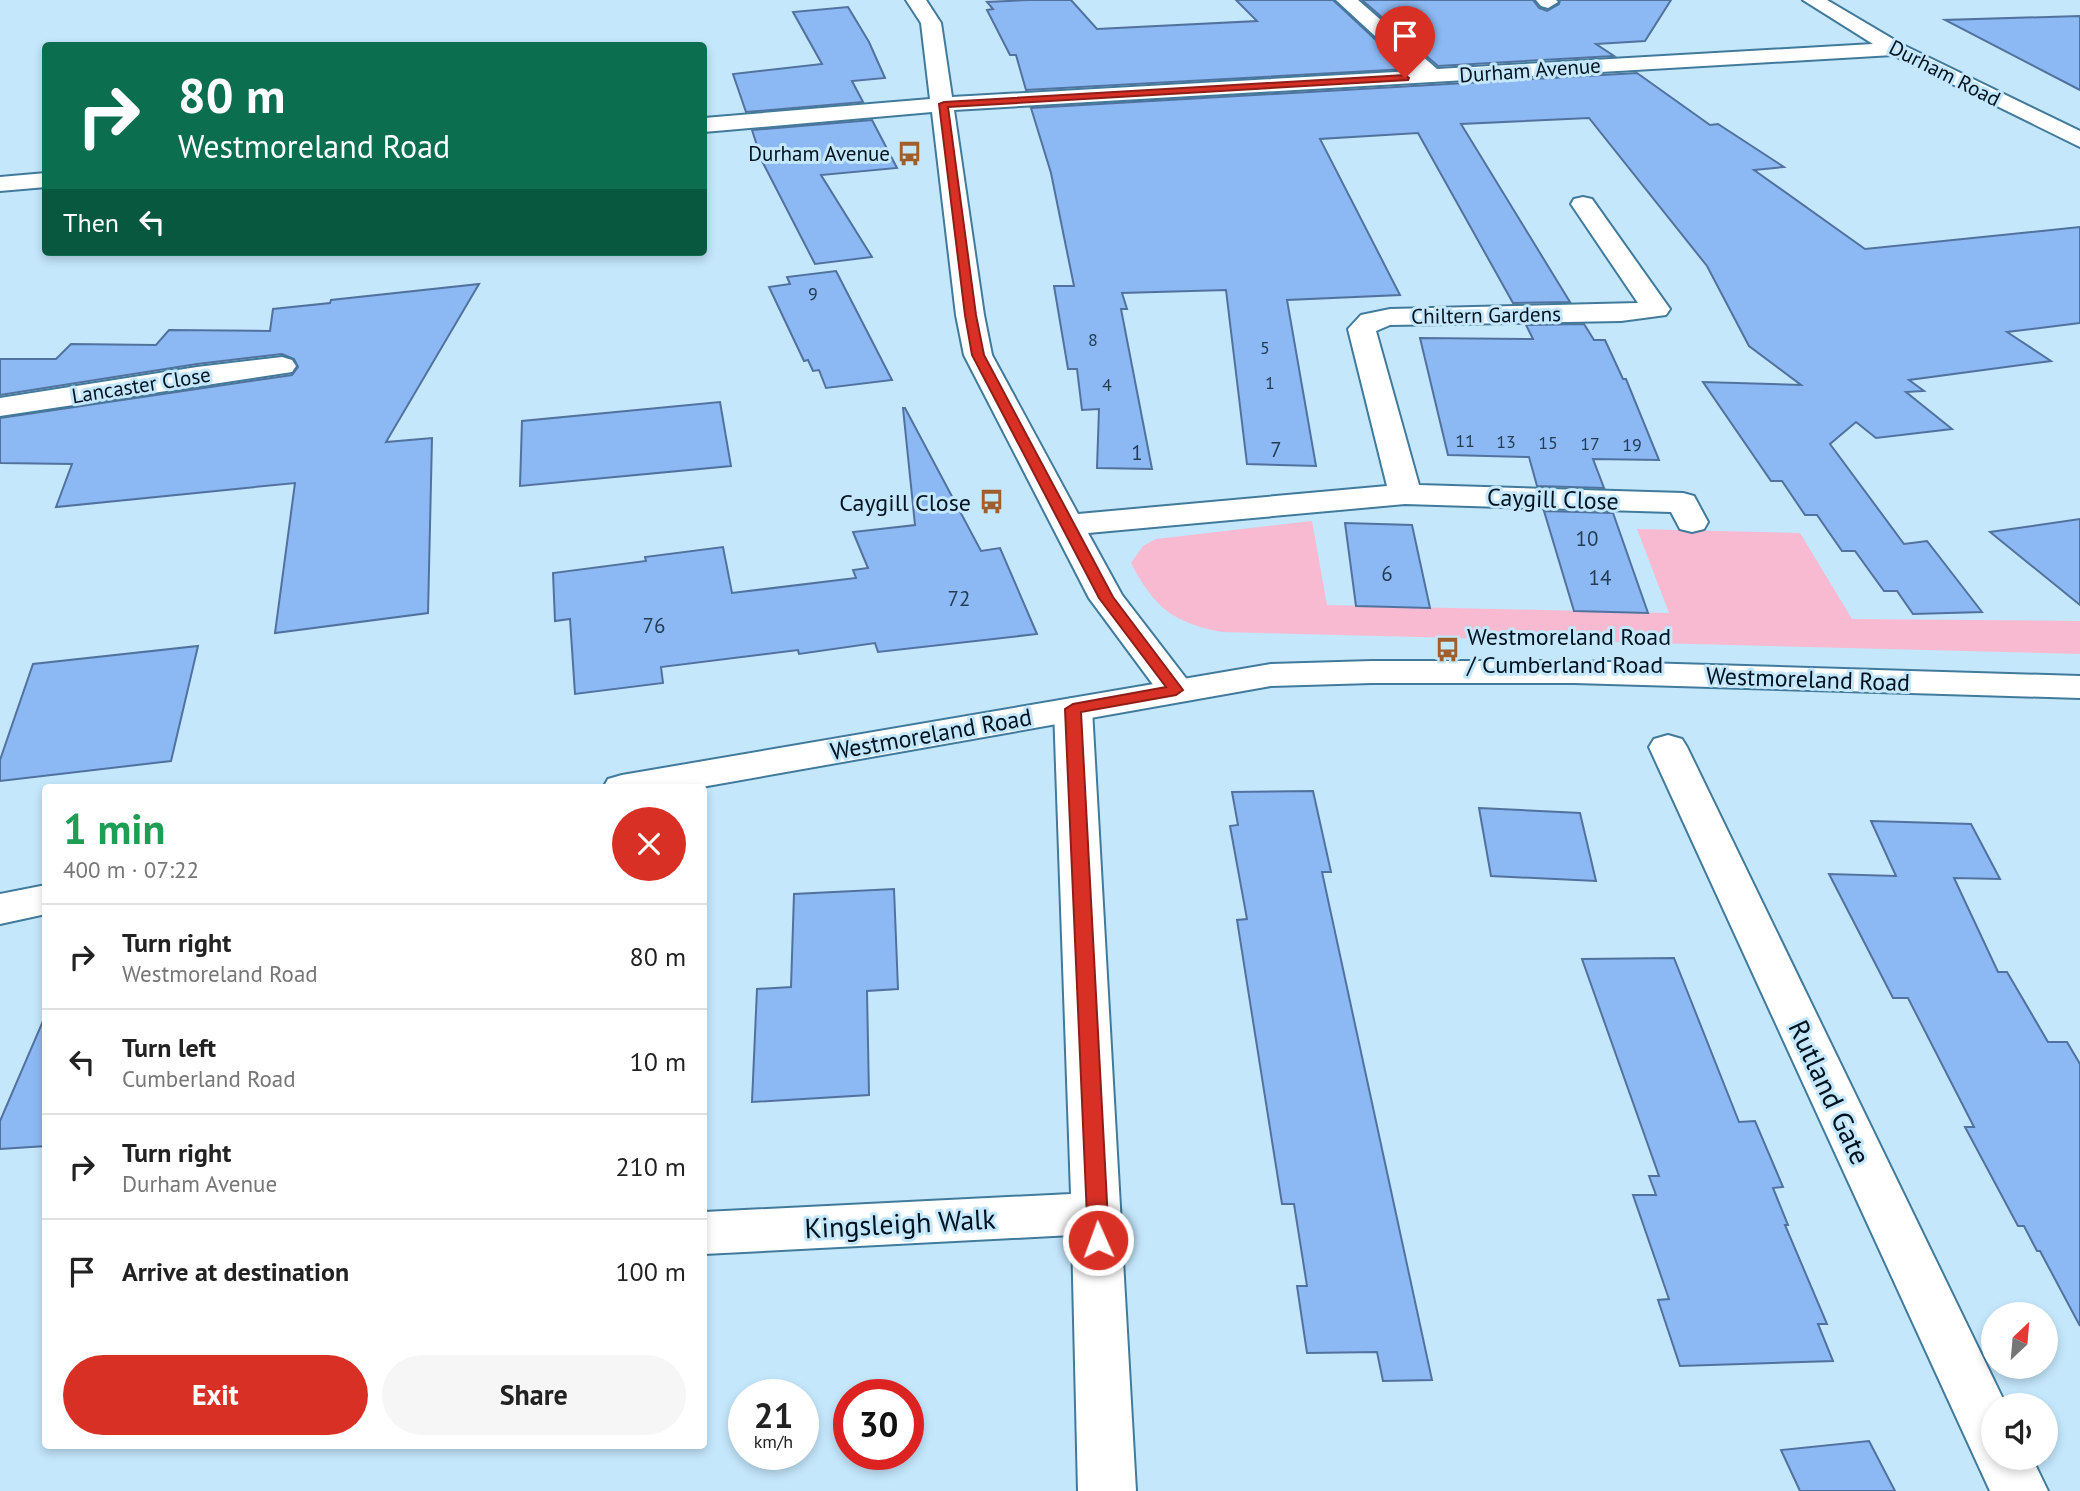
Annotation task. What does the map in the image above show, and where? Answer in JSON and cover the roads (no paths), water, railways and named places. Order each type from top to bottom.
[{"type":"street","points":[[916,0],[931,23],[944,104],[970,315],[978,355],[1106,598],[1176,690]]},
{"type":"street","points":[[1346,0],[1432,76]]},
{"type":"street","points":[[1814,1],[1839,0]]},
{"type":"street","name":"Durham Road","points":[[1814,1],[1896,48],[2080,141]]},
{"type":"street","name":"Durham Avenue","points":[[707,125],[944,104],[1896,48]]},
{"type":"street","points":[[0,184],[42,180]]},
{"type":"street","name":"Chiltern Gardens","points":[[1405,494],[1362,329],[1371,321],[1390,317],[1621,313],[1656,309],[1583,204]]},
{"type":"street","name":"Lancaster Close","points":[[0,407],[197,376],[282,366]]},
{"type":"street","name":"Caygill Close","points":[[1066,525],[1405,494],[1683,503],[1692,522]]},
{"type":"street","name":"Westmoreland Road","points":[[645,784],[1271,675],[1627,671],[2080,687]]},
{"type":"street","points":[[1073,709],[1107,1491]]},
{"type":"street","name":"Rutland Gate","points":[[1668,747],[1981,1412]]},
{"type":"street","points":[[0,909],[42,900]]},
{"type":"street","name":"Kingsleigh Walk","points":[[707,1233],[1097,1213]]},
{"type":"street","points":[[2009,1470],[2019,1491]]},
{"type":"place","name":"Durham Avenue","points":[[910,153]]},
{"type":"place","name":"Caygill Close","points":[[991,502]]},
{"type":"place","name":"Westmoreland Road / Cumberland Road","points":[[1447,650]]}]
